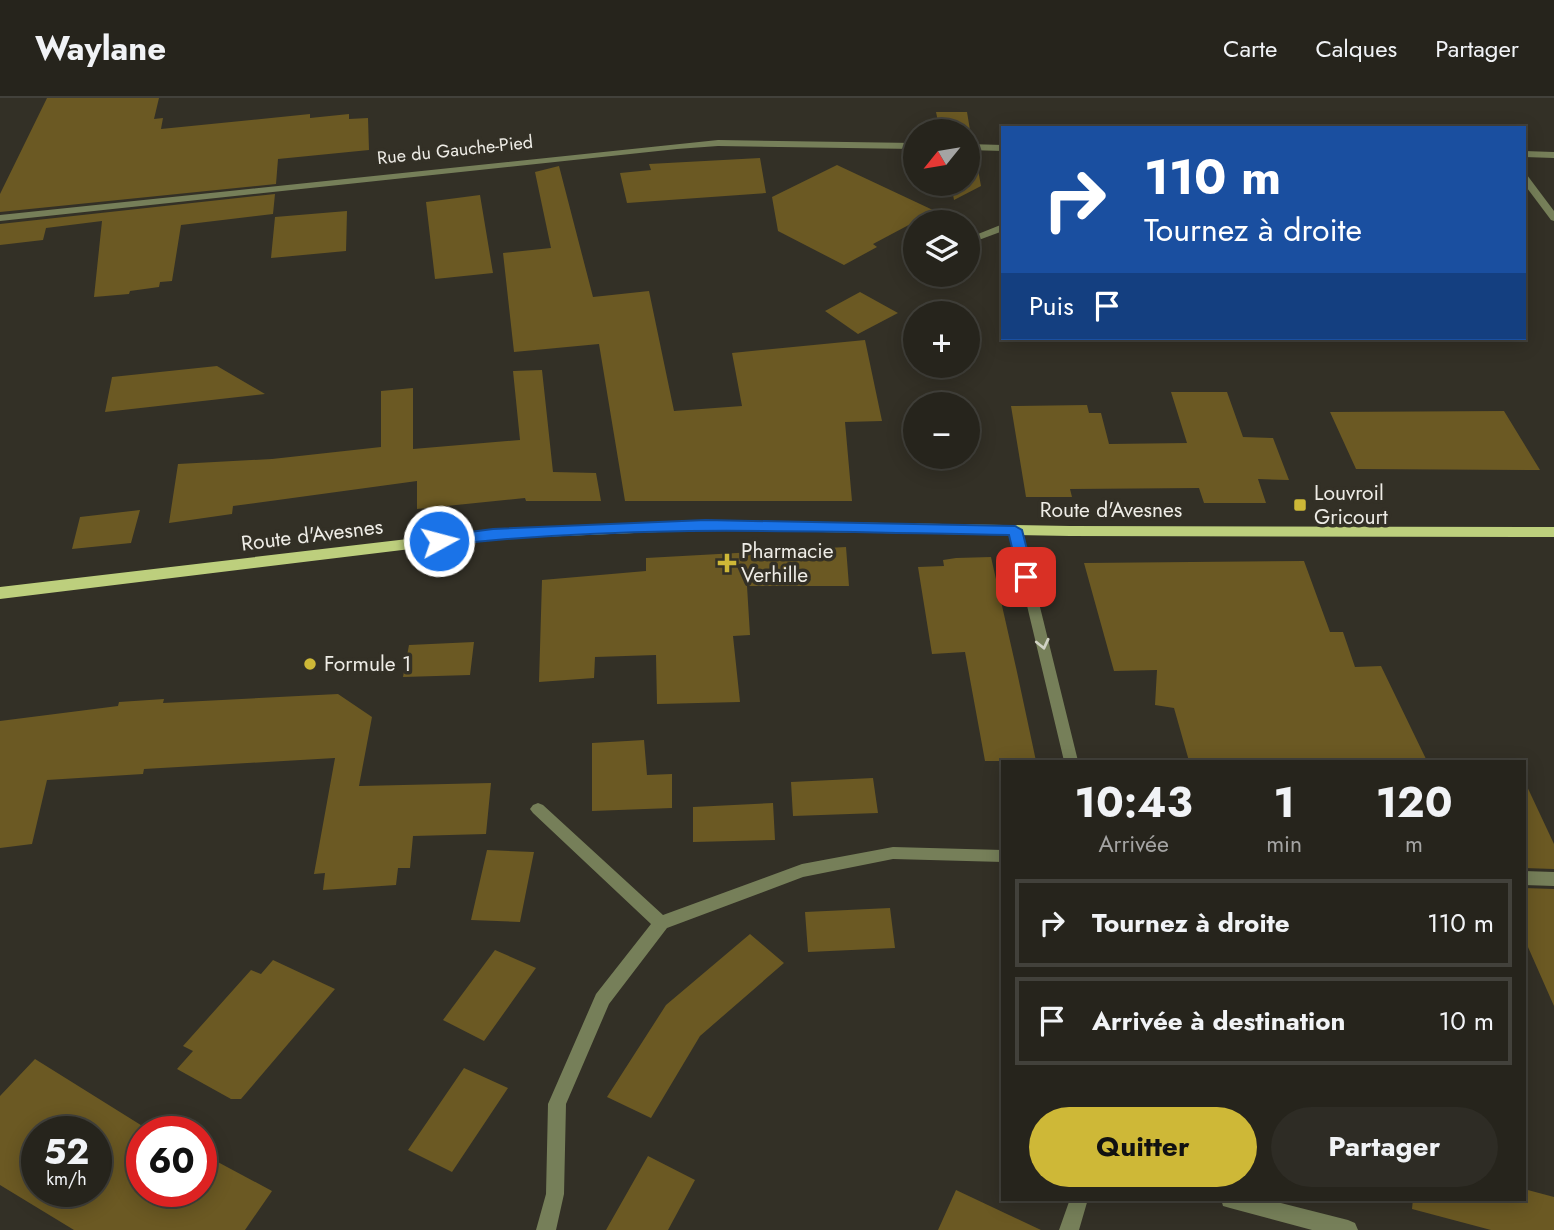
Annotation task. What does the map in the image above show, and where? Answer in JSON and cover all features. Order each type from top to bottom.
[{"type":"main road","name":"Route d'Avesnes","points":[[0,593],[493,534],[706,525],[1015,530],[1554,532]]},
{"type":"street","name":"Rue du Gauche-Pied","points":[[0,218],[677,146],[718,143],[903,146]]},
{"type":"street","points":[[980,147],[1001,148]]},
{"type":"street","points":[[1526,154],[1554,155]]},
{"type":"street","points":[[1526,180],[1554,218]]},
{"type":"street","points":[[980,237],[1001,229]]},
{"type":"street","points":[[1015,530],[1071,760]]},
{"type":"street","points":[[538,809],[661,923]]},
{"type":"street","points":[[546,1230],[555,1194],[557,1104],[602,999],[661,923],[802,871],[880,855],[894,853],[1001,856]]},
{"type":"street","points":[[1526,878],[1554,879]]},
{"type":"street","points":[[1069,1230],[1078,1201]]},
{"type":"street","points":[[1238,1201],[1348,1230]]},
{"type":"building","points":[[47,98],[159,98],[154,119],[163,118],[161,129],[310,114],[310,118],[349,114],[349,119],[368,118],[369,150],[278,159],[276,184],[0,212],[0,194]]},
{"type":"building","points":[[936,112],[967,112],[968,119],[937,119]]},
{"type":"building","points":[[760,158],[766,193],[627,203],[620,173],[651,170],[649,164]]},
{"type":"building","points":[[837,165],[933,210],[903,210],[903,228],[873,244],[877,247],[844,265],[778,231],[772,197]]},
{"type":"building","points":[[559,166],[593,297],[649,291],[674,411],[742,406],[732,353],[865,340],[882,421],[845,422],[852,501],[625,501],[599,344],[514,352],[503,253],[551,248],[535,172]]},
{"type":"building","points":[[275,194],[273,214],[181,225],[172,281],[160,282],[159,287],[130,291],[129,294],[94,297],[102,221],[46,228],[43,240],[0,245],[0,224]]},
{"type":"building","points":[[480,195],[493,273],[435,279],[426,202]]},
{"type":"building","points":[[347,211],[346,251],[271,258],[275,217]]},
{"type":"building","points":[[860,292],[898,313],[858,334],[825,311]]},
{"type":"building","points":[[217,366],[265,394],[105,412],[112,377]]},
{"type":"building","points":[[542,370],[553,472],[596,473],[601,501],[526,501],[525,498],[417,509],[417,481],[233,506],[232,514],[169,523],[178,464],[272,459],[381,447],[381,391],[413,388],[413,449],[520,440],[513,371]]},
{"type":"building","points":[[1171,392],[1227,392],[1243,437],[1273,438],[1289,480],[1258,479],[1266,503],[1204,503],[1199,488],[1070,489],[1072,497],[1026,497],[1011,406],[1087,405],[1089,413],[1101,413],[1109,444],[1187,443]]},
{"type":"building","points":[[1504,411],[1540,470],[1356,469],[1330,412]]},
{"type":"building","points":[[140,510],[131,543],[72,549],[80,517]]},
{"type":"building","points":[[846,547],[849,586],[747,586],[750,635],[733,636],[740,702],[657,704],[656,655],[595,657],[594,678],[539,682],[542,580],[646,571],[646,558]]},
{"type":"building","points":[[991,557],[1036,760],[985,761],[965,652],[932,654],[918,567],[944,566],[943,560]]},
{"type":"building","points":[[1304,561],[1330,632],[1343,632],[1355,667],[1381,666],[1426,759],[1189,760],[1174,708],[1155,705],[1157,670],[1114,671],[1084,563]]},
{"type":"building","points":[[474,642],[470,675],[403,677],[409,645]]},
{"type":"building","points":[[338,694],[372,717],[359,786],[491,783],[486,834],[413,836],[410,868],[398,868],[396,885],[323,890],[325,873],[314,874],[335,758],[144,769],[143,774],[47,780],[32,844],[0,848],[0,721],[118,706],[119,702],[164,699],[163,703]]},
{"type":"building","points":[[644,740],[647,775],[672,774],[672,808],[592,811],[592,743]]},
{"type":"building","points":[[873,778],[878,813],[793,816],[791,782]]},
{"type":"building","points":[[1526,784],[1554,844],[1554,869],[1526,868]]},
{"type":"building","points":[[773,803],[775,840],[693,842],[693,807]]},
{"type":"building","points":[[487,850],[534,852],[520,922],[471,920]]},
{"type":"building","points":[[1526,888],[1554,889],[1554,1006],[1526,943]]},
{"type":"building","points":[[890,908],[895,948],[808,952],[805,912]]},
{"type":"building","points":[[750,934],[784,963],[700,1036],[651,1118],[607,1097],[666,1005]]},
{"type":"building","points":[[495,950],[536,968],[484,1041],[443,1020]]},
{"type":"building","points":[[273,960],[335,989],[241,1099],[231,1099],[177,1069],[193,1051],[183,1046],[251,970],[261,974]]},
{"type":"building","points":[[35,1059],[126,1116],[126,1207],[217,1207],[217,1162],[272,1191],[245,1230],[74,1230],[36,1207],[112,1207],[112,1116],[21,1116],[21,1198],[0,1185],[0,1096]]},
{"type":"building","points":[[464,1068],[508,1088],[452,1172],[408,1150]]},
{"type":"building","points":[[648,1156],[695,1180],[668,1230],[606,1230]]},
{"type":"building","points":[[956,1190],[1041,1230],[938,1230]]},
{"type":"building","points":[[1526,1190],[1554,1197],[1554,1230],[1491,1230],[1412,1209],[1413,1201],[1526,1201]]},
{"type":"place","name":"Louvroil Gricourt","points":[[1300,505]]},
{"type":"place","name":"Pharmacie Verhille","points":[[727,563]]},
{"type":"place","name":"Formule 1","points":[[310,664]]},
{"type":"route","points":[[439,541],[493,534],[706,525],[1015,530],[1026,577]]}]
